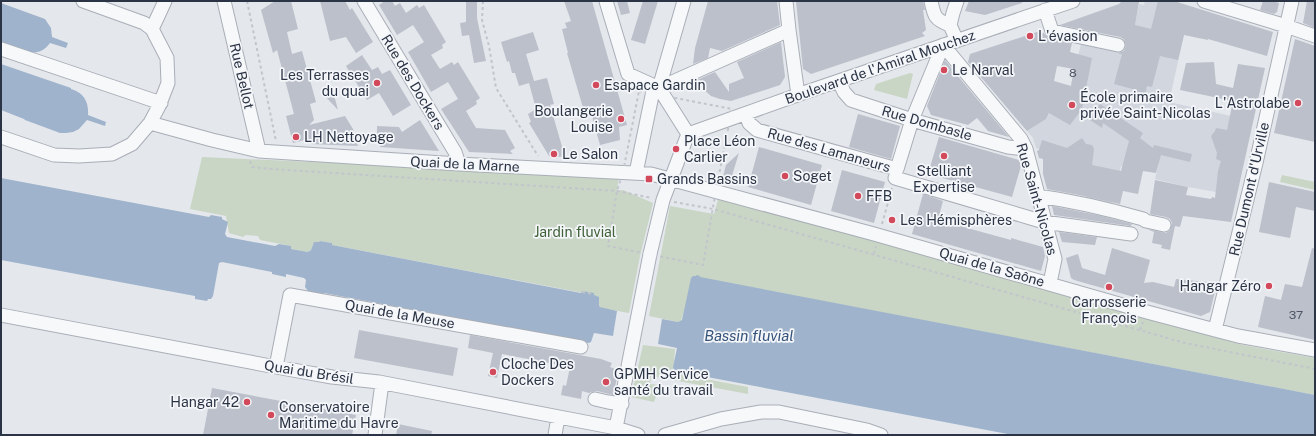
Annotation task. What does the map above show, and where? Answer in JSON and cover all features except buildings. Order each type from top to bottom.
[{"type":"street","points":[[1,137],[54,155],[79,156],[112,154],[132,144],[150,123],[168,83],[167,58],[152,29],[144,23],[82,1]]},
{"type":"street","points":[[152,29],[165,1]]},
{"type":"street","name":"Rue Bellot","points":[[224,1],[259,150]]},
{"type":"street","name":"Rue des Dockers","points":[[364,1],[455,152],[459,164]]},
{"type":"street","points":[[606,1],[628,74],[657,87],[688,134],[663,200],[650,254],[622,404],[616,428]]},
{"type":"street","points":[[636,173],[657,87],[684,1]]},
{"type":"street","points":[[786,1],[798,95]]},
{"type":"street","points":[[931,1],[934,15],[942,22],[950,24]]},
{"type":"street","points":[[957,1],[950,24],[957,40]]},
{"type":"street","name":"Boulevard de l'Amiral Mouchez","points":[[688,134],[748,118],[798,95],[1073,1]]},
{"type":"street","points":[[1204,1],[1315,36]]},
{"type":"street","name":"Rue Dumont d'Urville","points":[[1215,330],[1252,176],[1281,74],[1286,26],[1292,1]]},
{"type":"street","points":[[1045,10],[1052,31],[1118,45]]},
{"type":"street","points":[[657,87],[789,30]]},
{"type":"street","points":[[896,174],[912,120],[943,45]]},
{"type":"street","name":"Rue Saint-Nicolas","points":[[943,45],[1021,139],[1026,149],[1044,222],[1055,259],[1050,283]]},
{"type":"street","points":[[1,49],[160,103]]},
{"type":"street","name":"Rue Dombasle","points":[[839,81],[844,92],[851,100],[912,120],[1008,147],[1026,149]]},
{"type":"street","name":"Rue des Lamaneurs","points":[[748,118],[756,130],[1044,222],[1131,234]]},
{"type":"street","name":"Quai de la Marne","points":[[150,123],[259,150],[459,164],[651,174],[671,178]]},
{"type":"street","name":"Quai de la Saône","points":[[671,178],[1050,283],[1147,312],[1238,336],[1315,350]]},
{"type":"street","points":[[1038,196],[1096,206],[1164,225]]},
{"type":"street","name":"Quai de la Meuse","points":[[276,367],[290,294],[581,347]]},
{"type":"street","name":"Quai du Brésil","points":[[1,315],[332,377],[382,383],[616,428],[638,435]]},
{"type":"street","points":[[375,435],[382,383]]},
{"type":"street","points":[[595,398],[622,404]]},
{"type":"street","points":[[665,435],[704,429],[743,415],[761,412],[780,412],[867,430],[881,435]]},
{"type":"street","points":[[555,435],[558,417]]},
{"type":"path","points":[[247,1],[278,152]]},
{"type":"path","points":[[483,1],[482,20],[489,46],[496,88],[538,156],[539,168]]},
{"type":"path","points":[[252,167],[617,191],[713,209],[1185,343],[1315,369]]},
{"type":"path","points":[[879,236],[896,174]]},
{"type":"path","points":[[582,292],[594,294]]},
{"type":"path","points":[[678,372],[686,374]]},
{"type":"shaded area","points":[[1145,1],[1174,1],[1179,34],[1184,35],[1169,102],[1253,121],[1219,170],[1216,192],[1155,179],[1159,163],[1121,166],[1111,208],[1085,202],[1088,181],[1064,158],[1036,148],[1033,138],[1027,131],[1046,119],[1061,93],[1068,97],[1081,44],[1110,49],[1120,48],[1126,23],[1135,25],[1139,4],[1144,5]]},
{"type":"green space","points":[[910,73],[913,74],[907,99],[874,90],[876,84]]},
{"type":"green space","name":"Jardin fluvial","points":[[202,157],[619,176],[617,191],[623,190],[653,203],[640,256],[629,313],[601,308],[594,295],[332,245],[332,243],[320,241],[313,244],[311,250],[308,252],[291,249],[291,246],[260,240],[258,236],[246,235],[243,237],[229,233],[226,216],[190,209]]},
{"type":"green space","points":[[1282,175],[1315,182],[1315,190],[1280,182]]},
{"type":"green space","points":[[719,196],[1243,345],[1315,358],[1315,395],[696,277],[681,321],[678,322],[649,316],[670,206],[714,214]]},
{"type":"green space","points":[[643,345],[675,349],[673,373],[748,387],[748,394],[651,376],[650,384],[660,385],[654,402],[631,397]]},
{"type":"water","points":[[1,3],[45,19],[51,28],[52,37],[68,43],[66,48],[50,43],[45,48],[34,53],[21,51],[1,44]]},
{"type":"water","points":[[1,64],[71,88],[85,99],[88,106],[88,115],[106,122],[105,126],[87,120],[79,129],[73,132],[60,133],[1,110]]},
{"type":"water","points":[[1,178],[209,217],[211,215],[222,217],[222,219],[228,222],[225,234],[227,237],[275,246],[279,244],[291,246],[291,249],[308,252],[311,250],[314,242],[320,241],[332,243],[332,245],[581,293],[582,291],[594,293],[594,295],[599,297],[600,307],[617,311],[613,336],[594,333],[591,342],[589,343],[324,293],[323,295],[308,291],[305,287],[306,280],[304,278],[286,274],[286,277],[272,274],[272,272],[222,262],[219,263],[213,296],[207,301],[195,299],[195,296],[1,260]]},
{"type":"water","name":"Bassin fluvial","points":[[696,275],[700,277],[1315,395],[1315,435],[1013,435],[686,373],[685,375],[678,373],[673,367],[677,348],[658,344],[662,319],[678,322],[682,320],[691,278]]},
{"type":"place","name":"L'évasion","points":[[1030,36]]},
{"type":"place","name":"Le Narval","points":[[944,70]]},
{"type":"place","name":"Les Terrasses du quai","points":[[377,83]]},
{"type":"place","name":"Esapace Gardin","points":[[596,85]]},
{"type":"place","name":"L'Astrolabe","points":[[1298,103]]},
{"type":"place","name":"École primaire privée Saint-Nicolas","points":[[1072,105]]},
{"type":"place","name":"Boulangerie Louise","points":[[621,119]]},
{"type":"place","name":"LH Nettoyage","points":[[296,137]]},
{"type":"place","name":"Place Léon Carlier","points":[[676,149]]},
{"type":"place","name":"Le Salon","points":[[554,154]]},
{"type":"place","name":"Stelliant Expertise","points":[[944,156]]},
{"type":"place","name":"Soget","points":[[785,176]]},
{"type":"place","name":"Grands Bassins","points":[[649,179]]},
{"type":"place","name":"FFB","points":[[858,196]]},
{"type":"place","name":"Les Hémisphères","points":[[892,220]]},
{"type":"place","name":"Hangar Zéro","points":[[1269,286]]},
{"type":"place","name":"Carrosserie François","points":[[1109,287]]},
{"type":"place","name":"Cloche Des Dockers","points":[[493,372]]},
{"type":"place","name":"GPMH Service santé du travail","points":[[606,382]]},
{"type":"place","name":"Hangar 42","points":[[247,402]]},
{"type":"place","name":"Conservatoire Maritime du Havre","points":[[271,415]]}]
